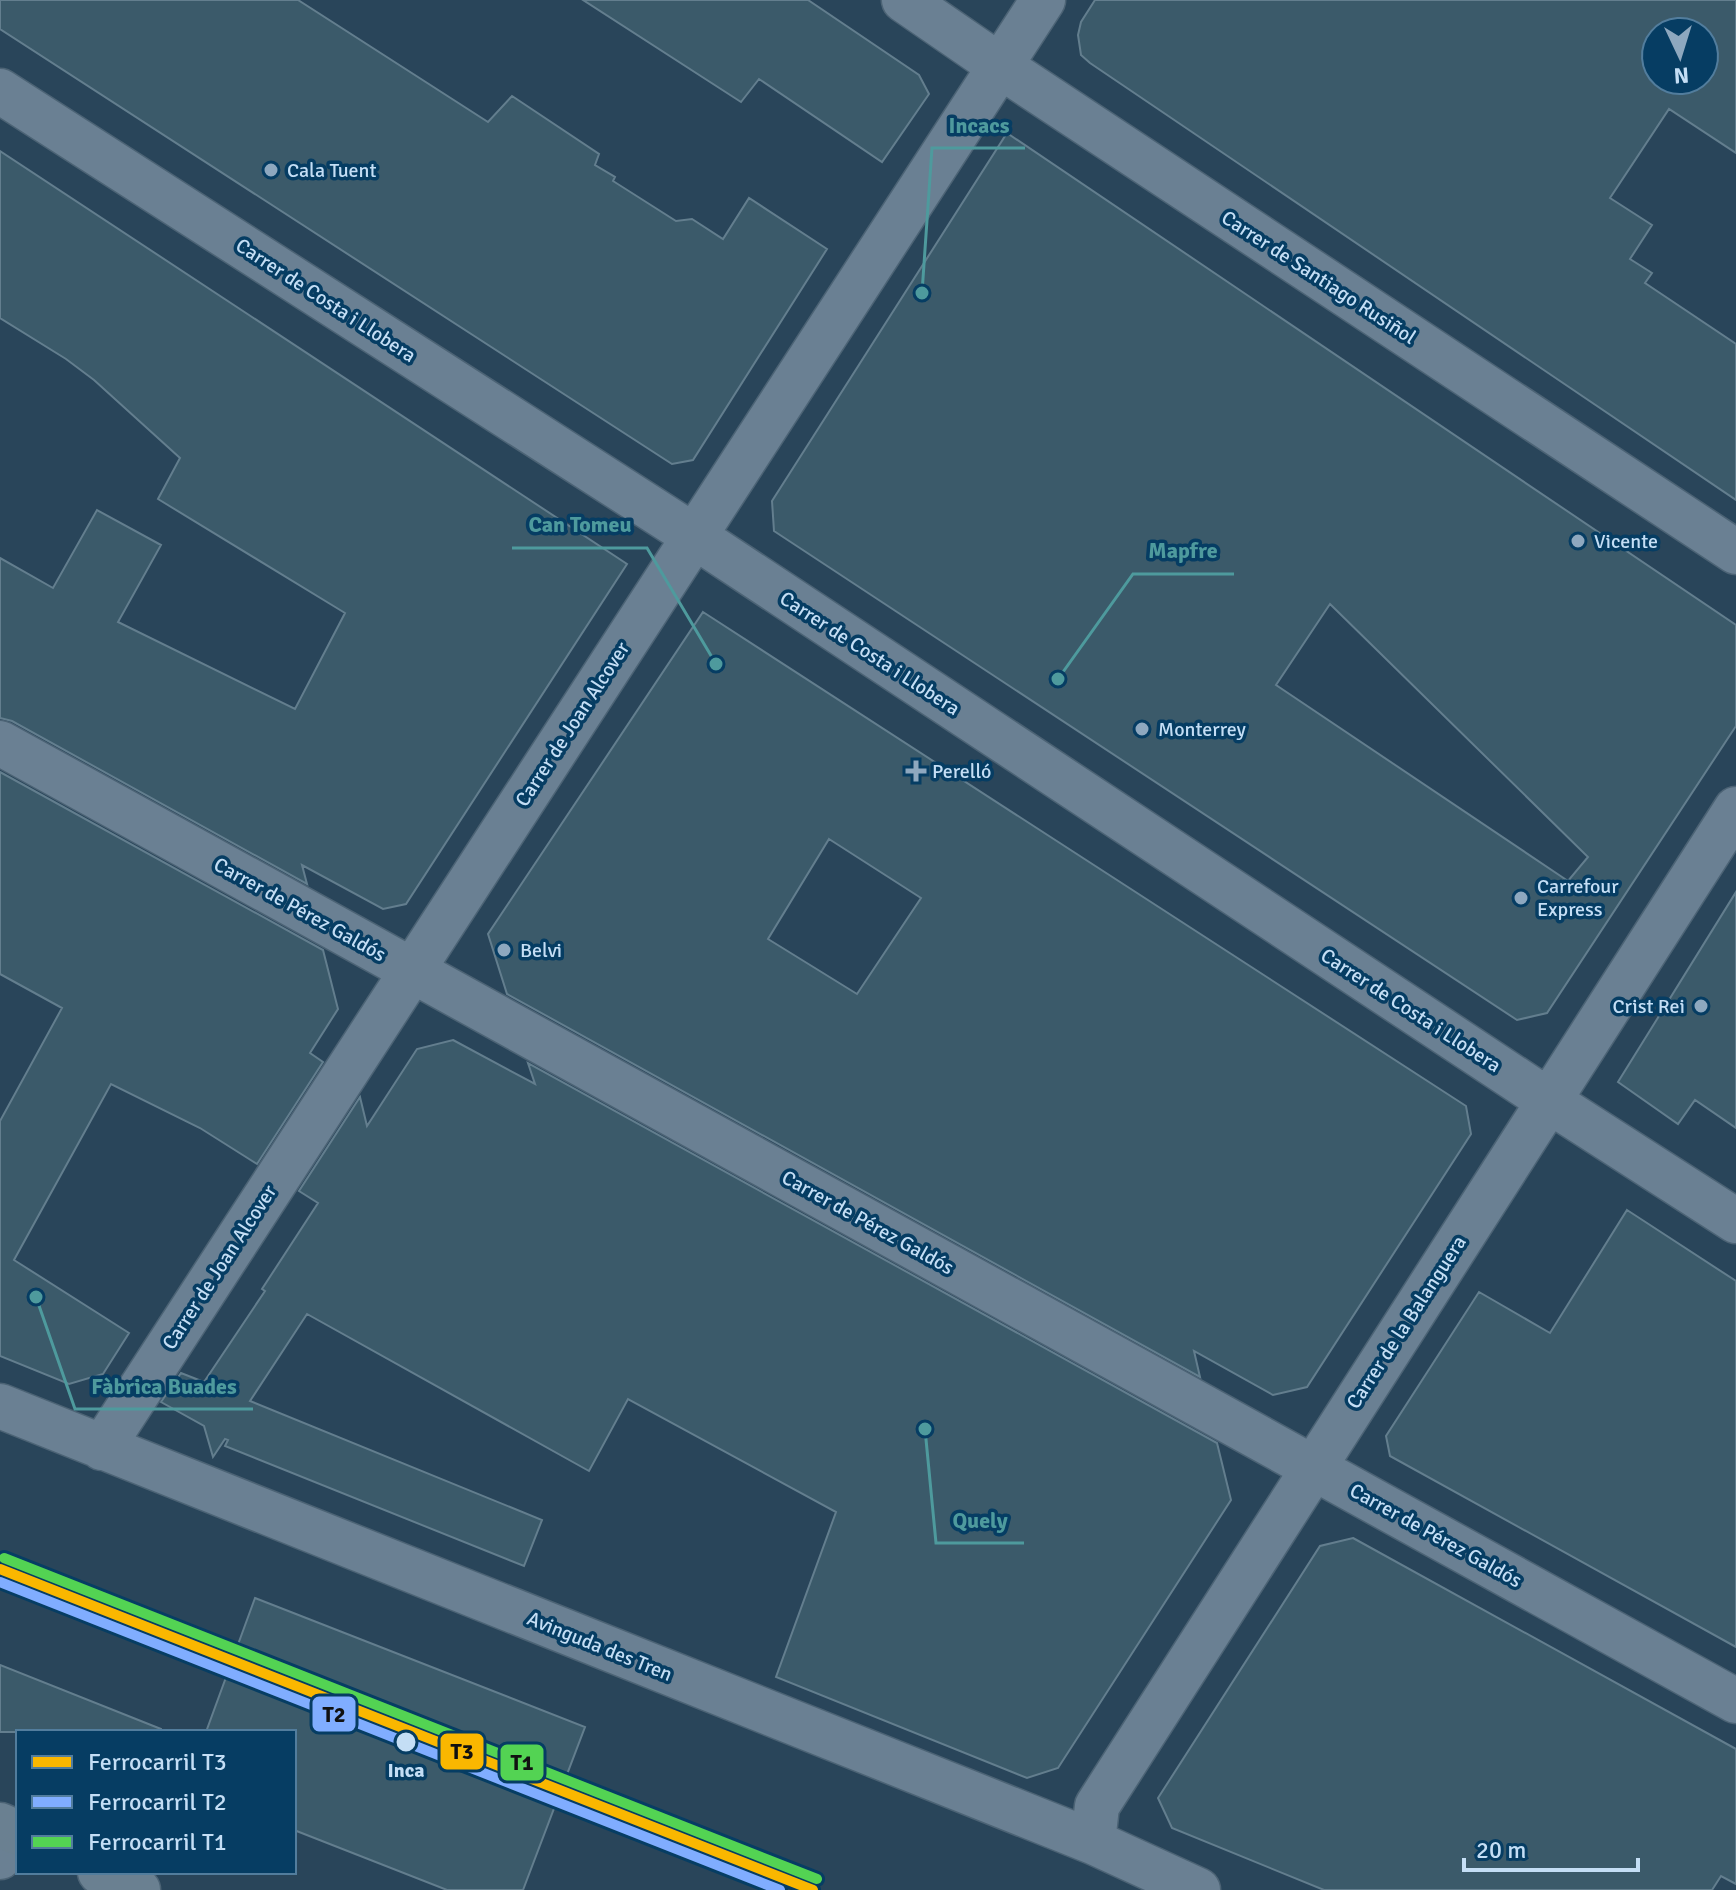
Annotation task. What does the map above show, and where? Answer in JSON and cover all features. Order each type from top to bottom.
[{"type":"main road","points":[[104,1874],[138,1890]]},
{"type":"street","name":"Carrer de Santiago Rusiñol","points":[[904,0],[1736,552]]},
{"type":"street","name":"Carrer de Joan Alcover","points":[[102,1448],[1043,0]]},
{"type":"street","name":"Carrer de Costa i Llobera","points":[[0,91],[694,536],[1549,1101],[1736,1221]]},
{"type":"street","name":"Carrer de Pérez Galdós","points":[[0,743],[1736,1701]]},
{"type":"street","name":"Carrer de la Balanguera","points":[[1093,1842],[1097,1806],[1736,809]]},
{"type":"street","name":"Avinguda des Tren","points":[[0,1406],[1093,1842],[1198,1890]]},
{"type":"building","points":[[0,0],[298,0],[488,122],[512,96],[599,154],[595,165],[615,177],[613,181],[676,221],[692,219],[723,239],[749,198],[827,249],[693,460],[672,464],[0,29]]},
{"type":"building","points":[[583,0],[808,0],[919,75],[929,94],[882,162],[759,79],[741,102]]},
{"type":"building","points":[[1095,0],[1736,0],[1736,153],[1669,109],[1610,198],[1652,225],[1630,259],[1652,273],[1645,283],[1736,344],[1736,500],[1090,63],[1081,55],[1078,35],[1081,22]]},
{"type":"building","points":[[1007,133],[1736,625],[1736,726],[1547,1013],[1517,1020],[774,531],[772,501]],"holes":[[[1330,604],[1588,857],[1568,881],[1276,685]]]},
{"type":"building","points":[[0,151],[627,564],[406,904],[383,909],[302,865],[307,884],[12,721],[0,718],[0,558],[53,588],[97,510],[161,545],[118,622],[295,709],[345,613],[158,499],[180,458],[94,380],[0,318]]},
{"type":"building","points":[[703,612],[1466,1106],[1471,1134],[1307,1387],[1273,1395],[1194,1351],[1200,1377],[507,994],[488,934]],"holes":[[[829,839],[921,898],[857,994],[768,939]]]},
{"type":"building","points":[[0,772],[323,950],[338,1009],[310,1053],[323,1062],[257,1164],[200,1128],[111,1084],[14,1260],[129,1333],[103,1374],[69,1384],[0,1356],[0,1121],[62,1008],[0,974]]},
{"type":"building","name":"Crist Rei","points":[[1736,892],[1736,1128],[1695,1100],[1678,1124],[1618,1082]]},
{"type":"building","points":[[453,1040],[535,1084],[528,1063],[1217,1443],[1231,1500],[1058,1768],[1027,1778],[776,1677],[836,1512],[628,1399],[589,1471],[307,1314],[250,1401],[542,1520],[524,1566],[225,1446],[228,1440],[225,1439],[213,1457],[204,1426],[161,1402],[181,1373],[204,1382],[265,1291],[262,1289],[318,1203],[299,1191],[360,1097],[367,1126],[417,1049]]},
{"type":"building","points":[[1627,1210],[1736,1281],[1736,1647],[1390,1456],[1386,1436],[1479,1292],[1550,1333]]},
{"type":"building","points":[[1353,1538],[1736,1749],[1736,1884],[1721,1876],[1712,1890],[1324,1890],[1172,1828],[1158,1798],[1320,1546]]},
{"type":"building","points":[[255,1598],[585,1727],[523,1890],[447,1890],[296,1831],[296,1730],[207,1730]]},
{"type":"building","points":[[0,1665],[161,1729],[16,1730],[0,1732]]},
{"type":"rail line","name":"T1","points":[[4,1558],[817,1879]]},
{"type":"rail line","name":"T3","points":[[0,1569],[813,1890]]},
{"type":"rail line","name":"T2","points":[[0,1582],[780,1890]]},
{"type":"place","name":"Cala Tuent","points":[[271,170]]},
{"type":"place","name":"Incacs","points":[[922,293]]},
{"type":"place","name":"Vicente","points":[[1578,541]]},
{"type":"place","name":"Can Tomeu","points":[[716,664]]},
{"type":"place","name":"Mapfre","points":[[1058,679]]},
{"type":"place","name":"Monterrey","points":[[1142,729]]},
{"type":"place","name":"Perelló","points":[[916,771]]},
{"type":"place","name":"Carrefour Express","points":[[1521,898]]},
{"type":"place","name":"Belvi","points":[[504,950]]},
{"type":"place","name":"Crist Rei","points":[[1701,1006]]},
{"type":"place","name":"Fàbrica Buades","points":[[36,1297]]},
{"type":"place","name":"Quely","points":[[925,1429]]},
{"type":"place","name":"Inca","points":[[406,1742]]}]
